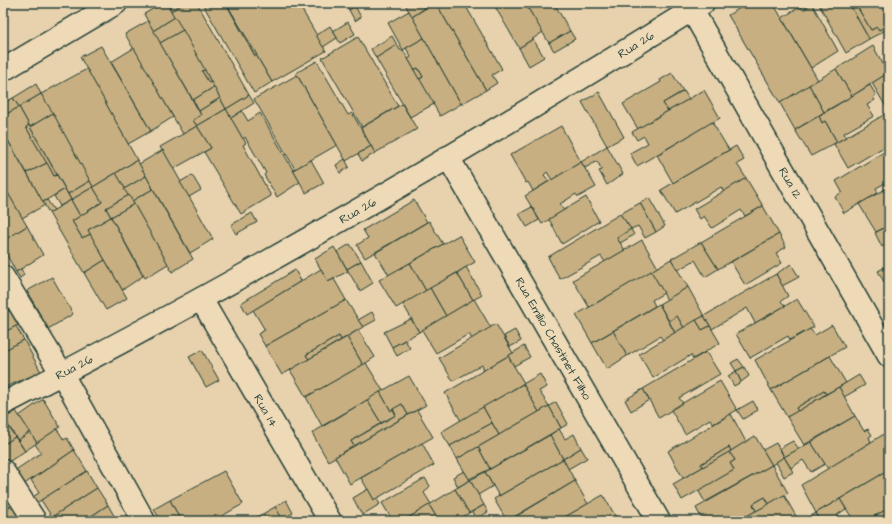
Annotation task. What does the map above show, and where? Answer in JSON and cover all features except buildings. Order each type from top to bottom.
[{"type":"street","points":[[3,70],[116,3]]},
{"type":"street","name":"Rua 26","points":[[3,404],[201,300],[448,157],[698,6]]},
{"type":"street","name":"Rua 12","points":[[698,6],[889,356]]},
{"type":"street","name":"Rua Emílio Chastinet Filho","points":[[448,157],[659,521]]},
{"type":"street","points":[[3,277],[62,374],[144,521]]},
{"type":"street","name":"Rua 14","points":[[201,300],[330,521]]},
{"type":"street","points":[[3,471],[34,521]]}]
